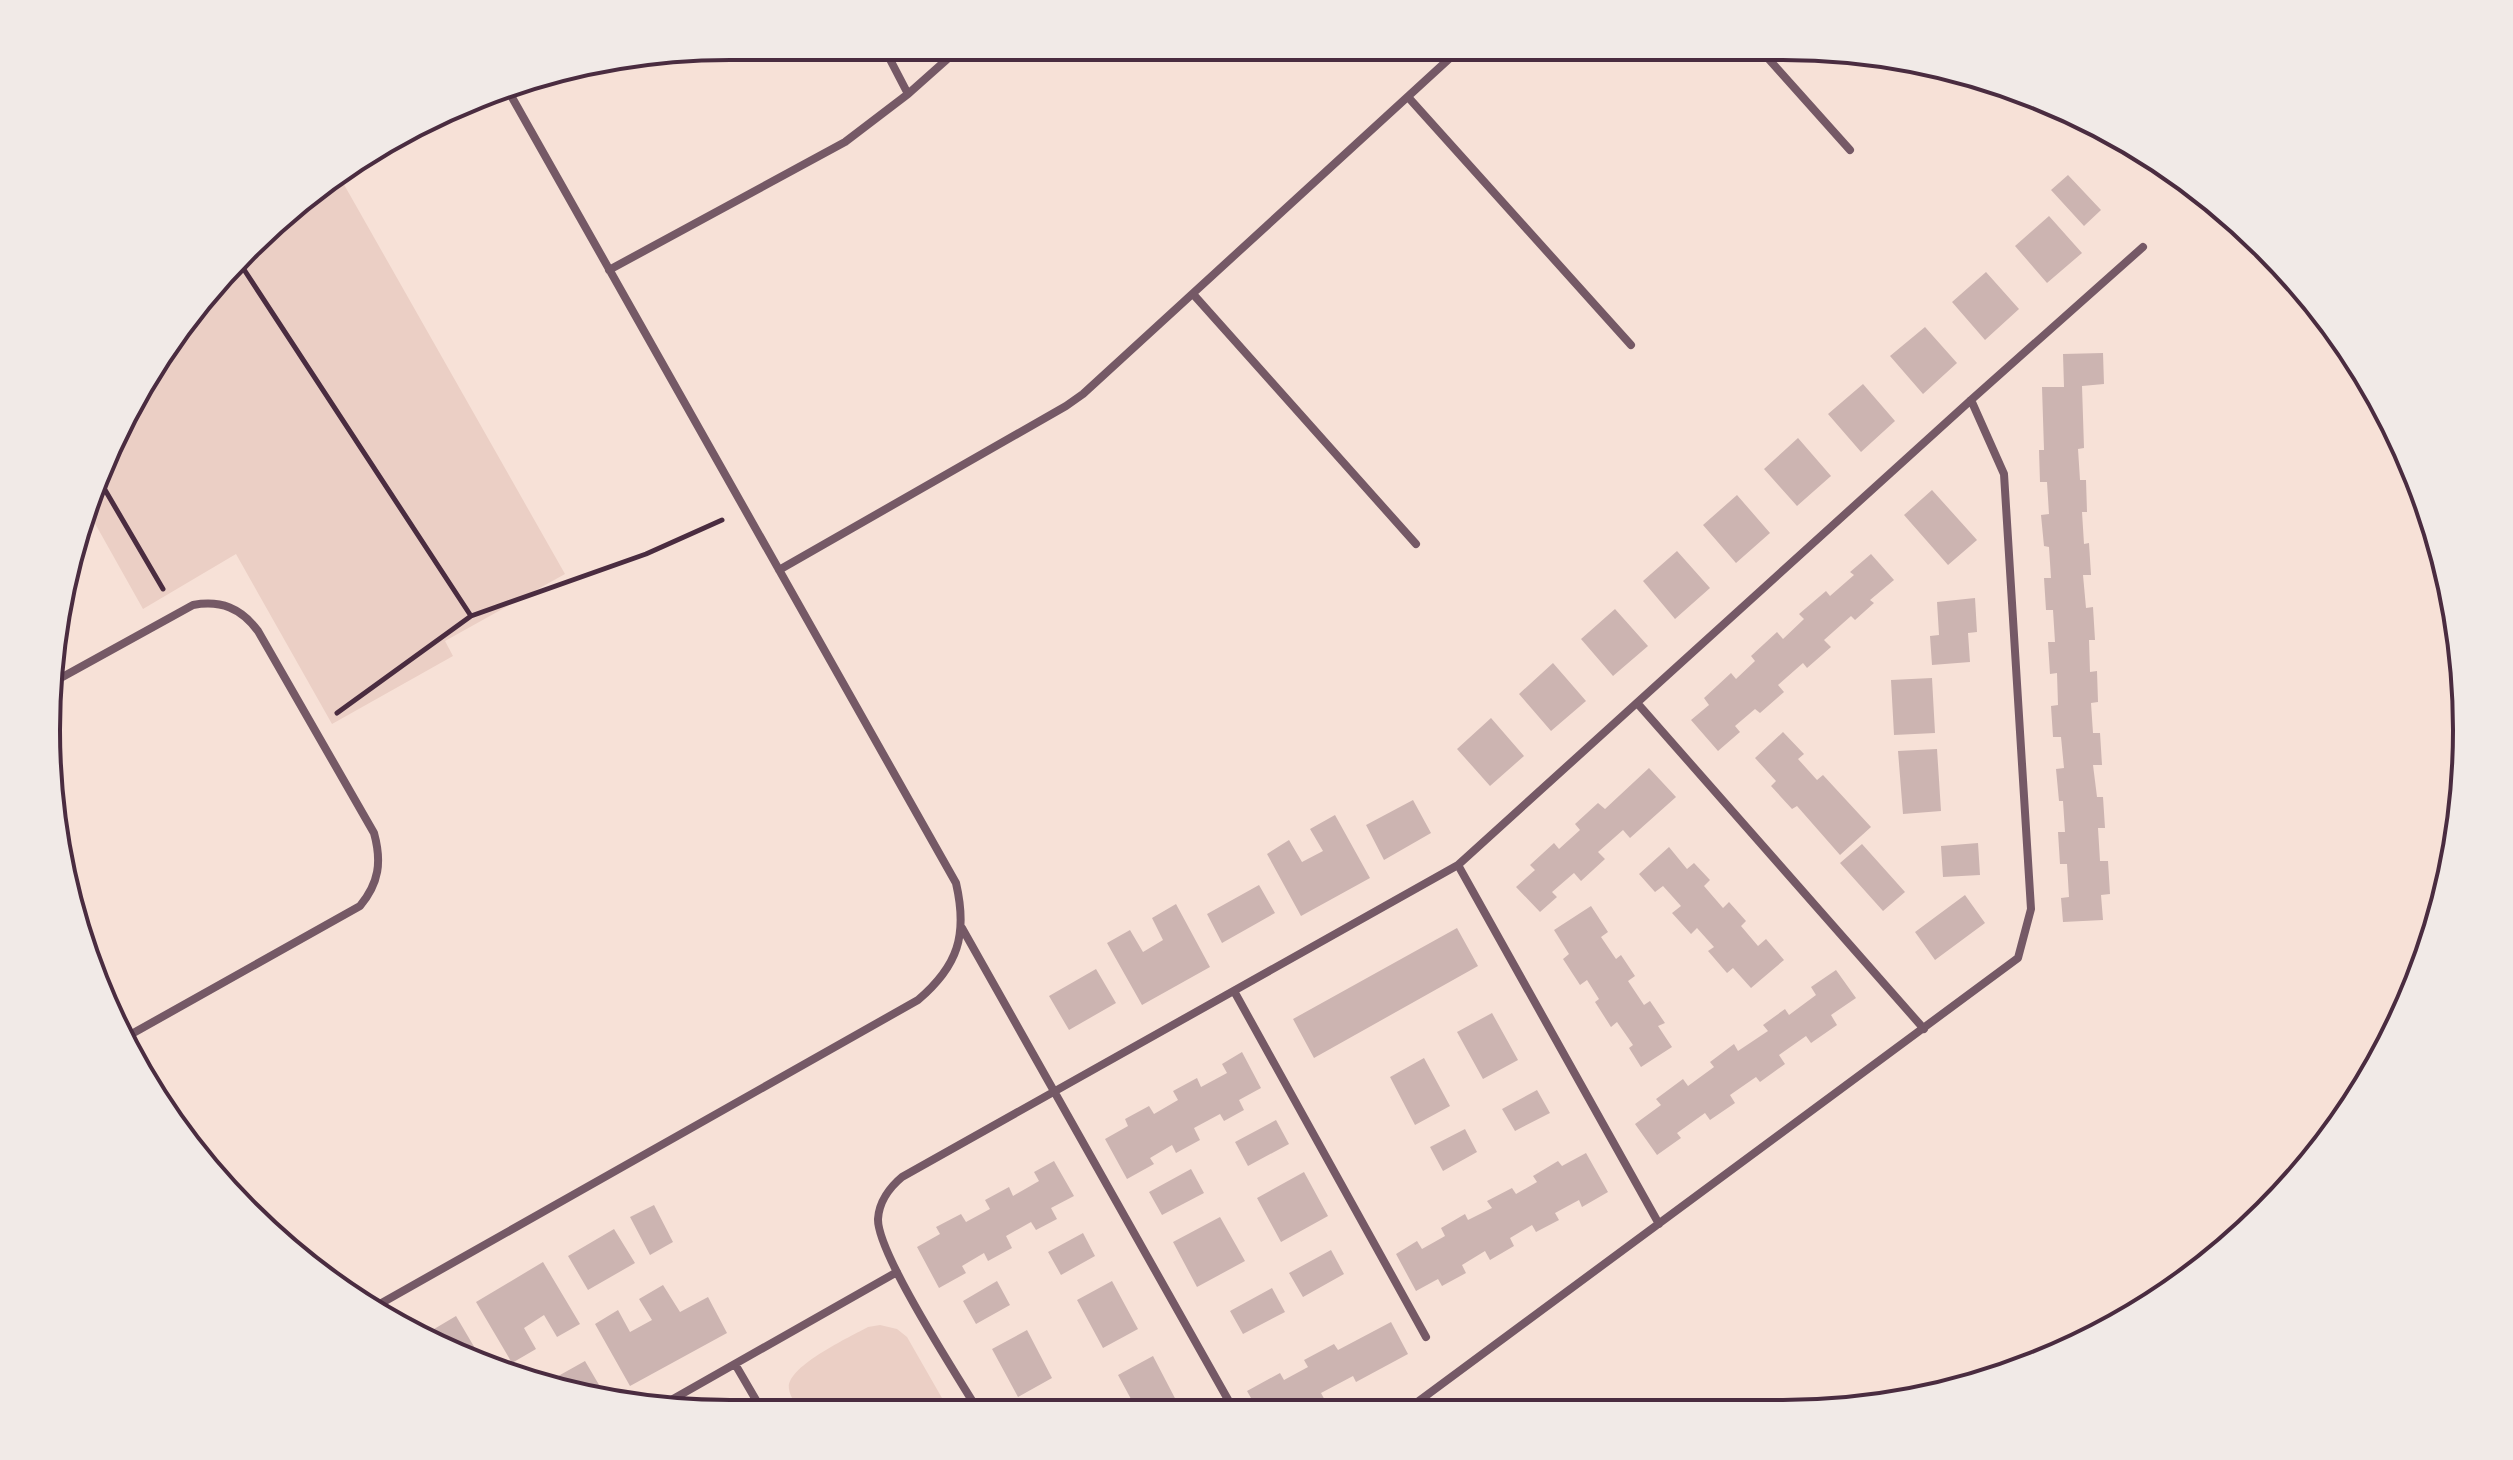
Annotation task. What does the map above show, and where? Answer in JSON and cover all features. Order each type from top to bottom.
[{"type":"street","points":[[890,60],[908,94]]},
{"type":"street","points":[[609,270],[845,142],[946,60]]},
{"type":"street","points":[[779,570],[1083,394],[1448,60]]},
{"type":"street","points":[[1770,60],[1850,150]]},
{"type":"street","points":[[383,1302],[918,1000],[935,986],[948,969],[962,927],[956,883],[512,97]]},
{"type":"street","points":[[1408,97],[1631,345]]},
{"type":"street","points":[[972,1400],[889,1258],[878,1219],[883,1201],[892,1186],[902,1177],[1458,865],[2143,247]]},
{"type":"street","points":[[1193,294],[1416,544]]},
{"type":"street","points":[[1420,1400],[2018,958],[2031,909],[2004,474],[1971,400]]},
{"type":"street","points":[[62,677],[193,605],[209,602],[226,605],[250,620],[374,833],[380,864],[370,894],[347,915],[133,1033]]},
{"type":"street","points":[[1638,704],[1924,1029]]},
{"type":"street","points":[[1458,865],[1659,1224]]},
{"type":"street","points":[[962,927],[1228,1400]]},
{"type":"street","points":[[1234,991],[1426,1337]]},
{"type":"street","points":[[675,1398],[897,1272]]},
{"type":"street","points":[[735,1364],[756,1400]]},
{"type":"path","points":[[244,269],[471,616]]},
{"type":"path","points":[[105,490],[177,613]]},
{"type":"path","points":[[315,730],[471,616],[646,554],[745,510]]},
{"type":"shaded area","points":[[343,183],[565,574],[445,641],[453,656],[332,724],[236,554],[143,609],[94,522],[129,434],[173,358],[226,288],[288,226]]},
{"type":"shaded area","points":[[880,1325],[897,1329],[907,1337],[943,1400],[793,1400],[789,1389],[797,1371],[834,1345],[868,1327]]},
{"type":"building","points":[[2068,175],[2101,210],[2084,226],[2051,190]]},
{"type":"building","points":[[2049,216],[2082,253],[2047,283],[2015,246]]},
{"type":"building","points":[[1986,272],[2019,309],[1985,340],[1952,302]]},
{"type":"building","points":[[1925,327],[1957,363],[1923,394],[1890,356]]},
{"type":"building","points":[[2103,353],[2104,384],[2082,386],[2084,448],[2078,449],[2080,480],[2086,480],[2087,512],[2082,512],[2084,544],[2089,543],[2091,575],[2083,575],[2086,608],[2093,607],[2095,640],[2089,640],[2090,672],[2097,671],[2098,702],[2091,703],[2093,733],[2100,733],[2102,765],[2093,765],[2097,797],[2103,797],[2105,828],[2098,828],[2100,861],[2108,861],[2110,894],[2101,895],[2103,920],[2063,922],[2061,898],[2069,897],[2067,864],[2060,864],[2058,832],[2065,832],[2063,801],[2059,801],[2056,769],[2064,768],[2061,737],[2053,737],[2051,706],[2058,705],[2057,673],[2050,674],[2048,642],[2055,642],[2053,610],[2046,610],[2044,578],[2051,578],[2049,547],[2044,546],[2041,515],[2049,514],[2047,482],[2040,482],[2039,450],[2044,450],[2042,387],[2064,387],[2063,354]]},
{"type":"building","points":[[1863,384],[1895,421],[1861,452],[1828,414]]},
{"type":"building","points":[[1798,438],[1831,476],[1797,506],[1764,469]]},
{"type":"building","points":[[1932,490],[1977,540],[1948,565],[1904,515]]},
{"type":"building","points":[[1737,495],[1770,533],[1736,563],[1703,525]]},
{"type":"building","points":[[1677,551],[1710,588],[1675,619],[1643,581]]},
{"type":"building","points":[[1871,554],[1894,580],[1870,600],[1874,603],[1855,620],[1851,616],[1824,640],[1831,647],[1807,668],[1803,663],[1778,685],[1784,692],[1760,713],[1755,709],[1735,726],[1740,732],[1718,751],[1691,720],[1709,705],[1704,698],[1731,673],[1736,679],[1755,661],[1751,656],[1777,632],[1783,639],[1804,619],[1799,614],[1826,591],[1830,596],[1854,575],[1850,572]]},
{"type":"building","points":[[1975,598],[1977,632],[1968,633],[1970,662],[1932,665],[1930,636],[1939,635],[1937,602]]},
{"type":"building","points":[[1615,609],[1648,646],[1613,676],[1581,639]]},
{"type":"building","points":[[1553,663],[1586,701],[1551,731],[1519,694]]},
{"type":"building","points":[[1932,678],[1935,733],[1894,735],[1891,680]]},
{"type":"building","points":[[1491,718],[1524,756],[1490,786],[1457,749]]},
{"type":"building","points":[[1783,732],[1804,754],[1798,759],[1817,780],[1823,775],[1871,827],[1840,855],[1797,806],[1792,809],[1771,786],[1776,781],[1755,758]]},
{"type":"building","points":[[1937,749],[1941,811],[1903,814],[1898,751]]},
{"type":"building","points":[[1649,768],[1676,797],[1630,838],[1623,830],[1598,852],[1605,859],[1581,881],[1574,873],[1552,892],[1557,897],[1540,912],[1516,887],[1535,870],[1530,865],[1554,843],[1559,849],[1580,830],[1575,824],[1598,803],[1605,809]]},
{"type":"building","points":[[1413,800],[1431,833],[1384,860],[1366,825]]},
{"type":"building","points":[[1335,815],[1370,878],[1301,916],[1267,854],[1289,840],[1302,862],[1323,851],[1310,829]]},
{"type":"building","points":[[1978,843],[1980,875],[1943,877],[1941,846]]},
{"type":"building","points":[[1862,844],[1905,892],[1883,911],[1840,863]]},
{"type":"building","points":[[1669,847],[1687,869],[1694,863],[1710,880],[1704,886],[1723,908],[1729,902],[1746,921],[1741,926],[1758,946],[1766,939],[1784,960],[1751,988],[1733,968],[1727,973],[1708,951],[1714,947],[1697,928],[1691,934],[1672,913],[1681,906],[1663,886],[1655,892],[1639,874]]},
{"type":"building","points":[[1259,885],[1275,913],[1222,943],[1207,914]]},
{"type":"building","points":[[1965,895],[1985,923],[1935,960],[1915,932]]},
{"type":"building","points":[[1176,904],[1210,967],[1142,1005],[1107,943],[1130,930],[1143,952],[1163,940],[1152,918]]},
{"type":"building","points":[[1591,906],[1608,932],[1601,937],[1616,959],[1621,955],[1635,976],[1628,981],[1644,1005],[1650,1001],[1665,1023],[1658,1026],[1672,1047],[1641,1067],[1629,1048],[1633,1045],[1617,1022],[1611,1027],[1595,1002],[1599,999],[1587,980],[1580,985],[1563,959],[1569,954],[1554,930]]},
{"type":"building","points":[[1457,928],[1478,966],[1314,1058],[1293,1019]]},
{"type":"building","points":[[1096,969],[1116,1003],[1069,1030],[1049,996]]},
{"type":"building","points":[[1836,970],[1856,998],[1831,1015],[1837,1025],[1811,1043],[1806,1036],[1779,1055],[1785,1064],[1760,1082],[1756,1077],[1730,1095],[1735,1103],[1710,1120],[1705,1113],[1677,1133],[1681,1138],[1657,1155],[1635,1124],[1661,1105],[1656,1099],[1683,1079],[1688,1086],[1714,1067],[1710,1062],[1734,1044],[1738,1051],[1768,1031],[1763,1025],[1785,1009],[1789,1015],[1816,995],[1811,987]]},
{"type":"building","points":[[1492,1013],[1518,1060],[1483,1079],[1457,1032]]},
{"type":"building","points":[[1242,1052],[1261,1088],[1239,1100],[1244,1110],[1224,1121],[1220,1114],[1194,1128],[1200,1140],[1176,1153],[1172,1145],[1150,1158],[1154,1164],[1127,1179],[1105,1139],[1128,1126],[1125,1119],[1149,1106],[1154,1114],[1178,1100],[1173,1091],[1197,1078],[1201,1087],[1227,1073],[1222,1064]]},
{"type":"building","points":[[1424,1058],[1450,1106],[1415,1125],[1390,1077]]},
{"type":"building","points":[[1537,1090],[1550,1113],[1515,1131],[1502,1109]]},
{"type":"building","points":[[1276,1120],[1289,1144],[1248,1166],[1235,1142]]},
{"type":"building","points":[[1465,1129],[1477,1152],[1443,1171],[1430,1147]]},
{"type":"building","points":[[1586,1153],[1608,1192],[1582,1207],[1579,1200],[1555,1213],[1559,1220],[1536,1232],[1532,1225],[1510,1238],[1514,1246],[1490,1260],[1485,1251],[1462,1265],[1466,1273],[1442,1286],[1438,1279],[1416,1291],[1396,1254],[1417,1241],[1422,1249],[1445,1236],[1441,1228],[1465,1214],[1468,1220],[1492,1208],[1487,1201],[1512,1188],[1516,1194],[1537,1182],[1533,1176],[1558,1161],[1562,1166]]},
{"type":"building","points":[[1054,1161],[1074,1196],[1051,1208],[1057,1219],[1036,1230],[1031,1222],[1006,1236],[1012,1248],[988,1261],[984,1253],[962,1266],[966,1273],[939,1288],[917,1247],[940,1234],[936,1227],[961,1214],[966,1222],[990,1209],[985,1200],[1009,1187],[1013,1196],[1039,1181],[1034,1172]]},
{"type":"building","points":[[1191,1169],[1204,1193],[1162,1215],[1149,1192]]},
{"type":"building","points":[[1304,1172],[1328,1216],[1281,1242],[1257,1198]]},
{"type":"building","points":[[654,1205],[673,1242],[650,1255],[630,1217]]},
{"type":"building","points":[[1220,1217],[1245,1261],[1197,1287],[1173,1242]]},
{"type":"building","points":[[614,1229],[635,1263],[588,1290],[568,1256]]},
{"type":"building","points":[[1083,1233],[1095,1256],[1061,1275],[1048,1252]]},
{"type":"building","points":[[1331,1250],[1344,1274],[1303,1297],[1289,1273]]},
{"type":"building","points":[[543,1262],[580,1324],[557,1337],[544,1315],[524,1328],[536,1349],[512,1363],[476,1302]]},
{"type":"building","points":[[997,1281],[1010,1305],[976,1324],[963,1301]]},
{"type":"building","points":[[1112,1281],[1138,1329],[1103,1348],[1077,1300]]},
{"type":"building","points":[[663,1285],[680,1312],[708,1297],[727,1333],[630,1386],[595,1324],[618,1310],[630,1332],[652,1320],[639,1299]]},
{"type":"building","points":[[1272,1288],[1285,1312],[1243,1334],[1230,1311]]},
{"type":"building","points":[[456,1316],[476,1350],[434,1331]]},
{"type":"building","points":[[1391,1322],[1408,1354],[1356,1382],[1353,1376],[1321,1393],[1325,1400],[1252,1400],[1247,1391],[1280,1373],[1284,1380],[1308,1367],[1304,1360],[1334,1344],[1338,1350]]},
{"type":"building","points":[[1027,1330],[1052,1378],[1018,1397],[992,1349]]},
{"type":"building","points":[[1153,1356],[1176,1400],[1132,1400],[1118,1375]]},
{"type":"building","points":[[585,1361],[600,1387],[599,1387],[557,1377]]}]
